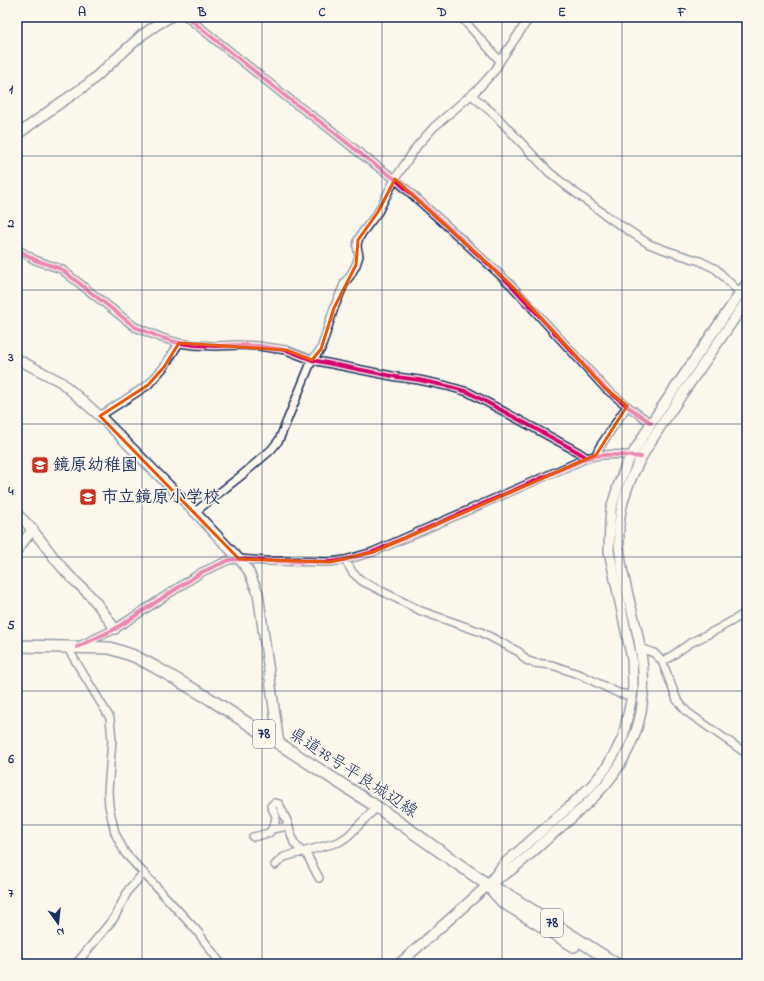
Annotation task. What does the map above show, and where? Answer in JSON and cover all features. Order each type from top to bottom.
[{"type":"main road","points":[[17,134],[88,84],[142,35],[170,17]]},
{"type":"main road","points":[[488,885],[504,864],[582,796],[606,768],[623,737],[632,696],[632,659],[609,551],[611,509],[626,465],[636,456],[744,296],[747,283]]},
{"type":"main road","points":[[399,964],[488,885],[512,869],[591,800],[618,769],[628,751],[637,727],[642,706],[643,685],[640,648],[619,556],[620,516],[626,492],[636,456],[651,423],[744,296]]},
{"type":"main road","points":[[17,360],[61,382],[100,416],[195,512],[248,570],[258,593],[279,744]]},
{"type":"main road","points":[[17,514],[33,529],[67,573],[94,600],[115,629]]},
{"type":"main road","points":[[17,550],[33,529]]},
{"type":"main road","name":"県道78号平良城辺線","points":[[17,646],[110,648],[134,656],[155,667],[210,699],[377,806],[488,885],[508,895],[616,964]]},
{"type":"main road","name":"県道78号平良城辺線","points":[[488,885],[503,902],[603,964]]},
{"type":"street","points":[[187,17],[289,99],[395,179],[510,285],[605,388],[651,423]]},
{"type":"street","points":[[461,17],[500,61]]},
{"type":"street","points":[[195,512],[271,450],[279,440],[312,360],[321,349],[334,308],[345,282],[356,265],[359,256],[357,246],[358,240],[362,233],[378,212],[395,179],[417,146],[480,87],[496,69],[530,17]]},
{"type":"street","points":[[473,93],[475,98],[495,115],[549,172],[565,186],[649,244],[700,261],[716,269],[744,296]]},
{"type":"street","points":[[17,249],[35,260],[61,269],[135,327],[155,335],[179,343],[215,346],[258,346],[286,350],[312,360],[447,386],[468,392],[587,458]]},
{"type":"street","points":[[100,416],[148,385],[164,367],[179,343]]},
{"type":"street","points":[[596,455],[599,448],[627,406]]},
{"type":"street","points":[[221,964],[197,931],[125,853],[115,833],[109,806],[108,791],[112,740],[110,718],[72,647],[115,629],[202,572],[229,560],[330,562],[345,560],[373,552],[587,458],[596,455],[636,456]]},
{"type":"street","points":[[345,560],[353,573],[362,582],[422,611],[481,632],[519,652],[526,660],[534,663],[552,665],[582,675],[618,693],[632,696]]},
{"type":"street","points":[[662,661],[669,658],[690,643],[744,614]]},
{"type":"street","points":[[640,648],[654,653],[662,661],[677,700],[687,712],[747,754]]},
{"type":"street","points":[[253,837],[268,833],[272,829],[276,816],[271,806],[274,803],[279,804],[283,810],[294,843],[303,852],[319,878]]},
{"type":"street","points":[[276,865],[284,857],[339,842],[348,836],[377,806]]},
{"type":"street","points":[[272,829],[289,826]]},
{"type":"street","points":[[76,964],[114,918],[129,890],[144,873]]},
{"type":"highlighted area","points":[[395,179],[511,285],[605,388],[627,406],[596,455],[373,552],[330,562],[239,559],[100,416],[148,385],[164,367],[179,343],[286,350],[312,360],[321,349],[334,308],[356,265],[358,240],[378,212]]},
{"type":"cycle path","points":[[187,17],[289,99],[395,179],[511,285],[605,388],[651,423]]},
{"type":"cycle path","points":[[17,249],[35,260],[61,269],[135,327],[162,338],[179,343],[194,345],[240,345],[286,350],[312,360],[447,386],[468,392],[587,458]]},
{"type":"cycle path","points":[[77,647],[115,629],[202,572],[229,560],[330,562],[345,560],[373,552],[587,458],[607,455],[641,457]]},
{"type":"place","name":"鏡原幼稚園","points":[[40,465]]},
{"type":"place","name":"市立鏡原小学校","points":[[88,497]]}]
